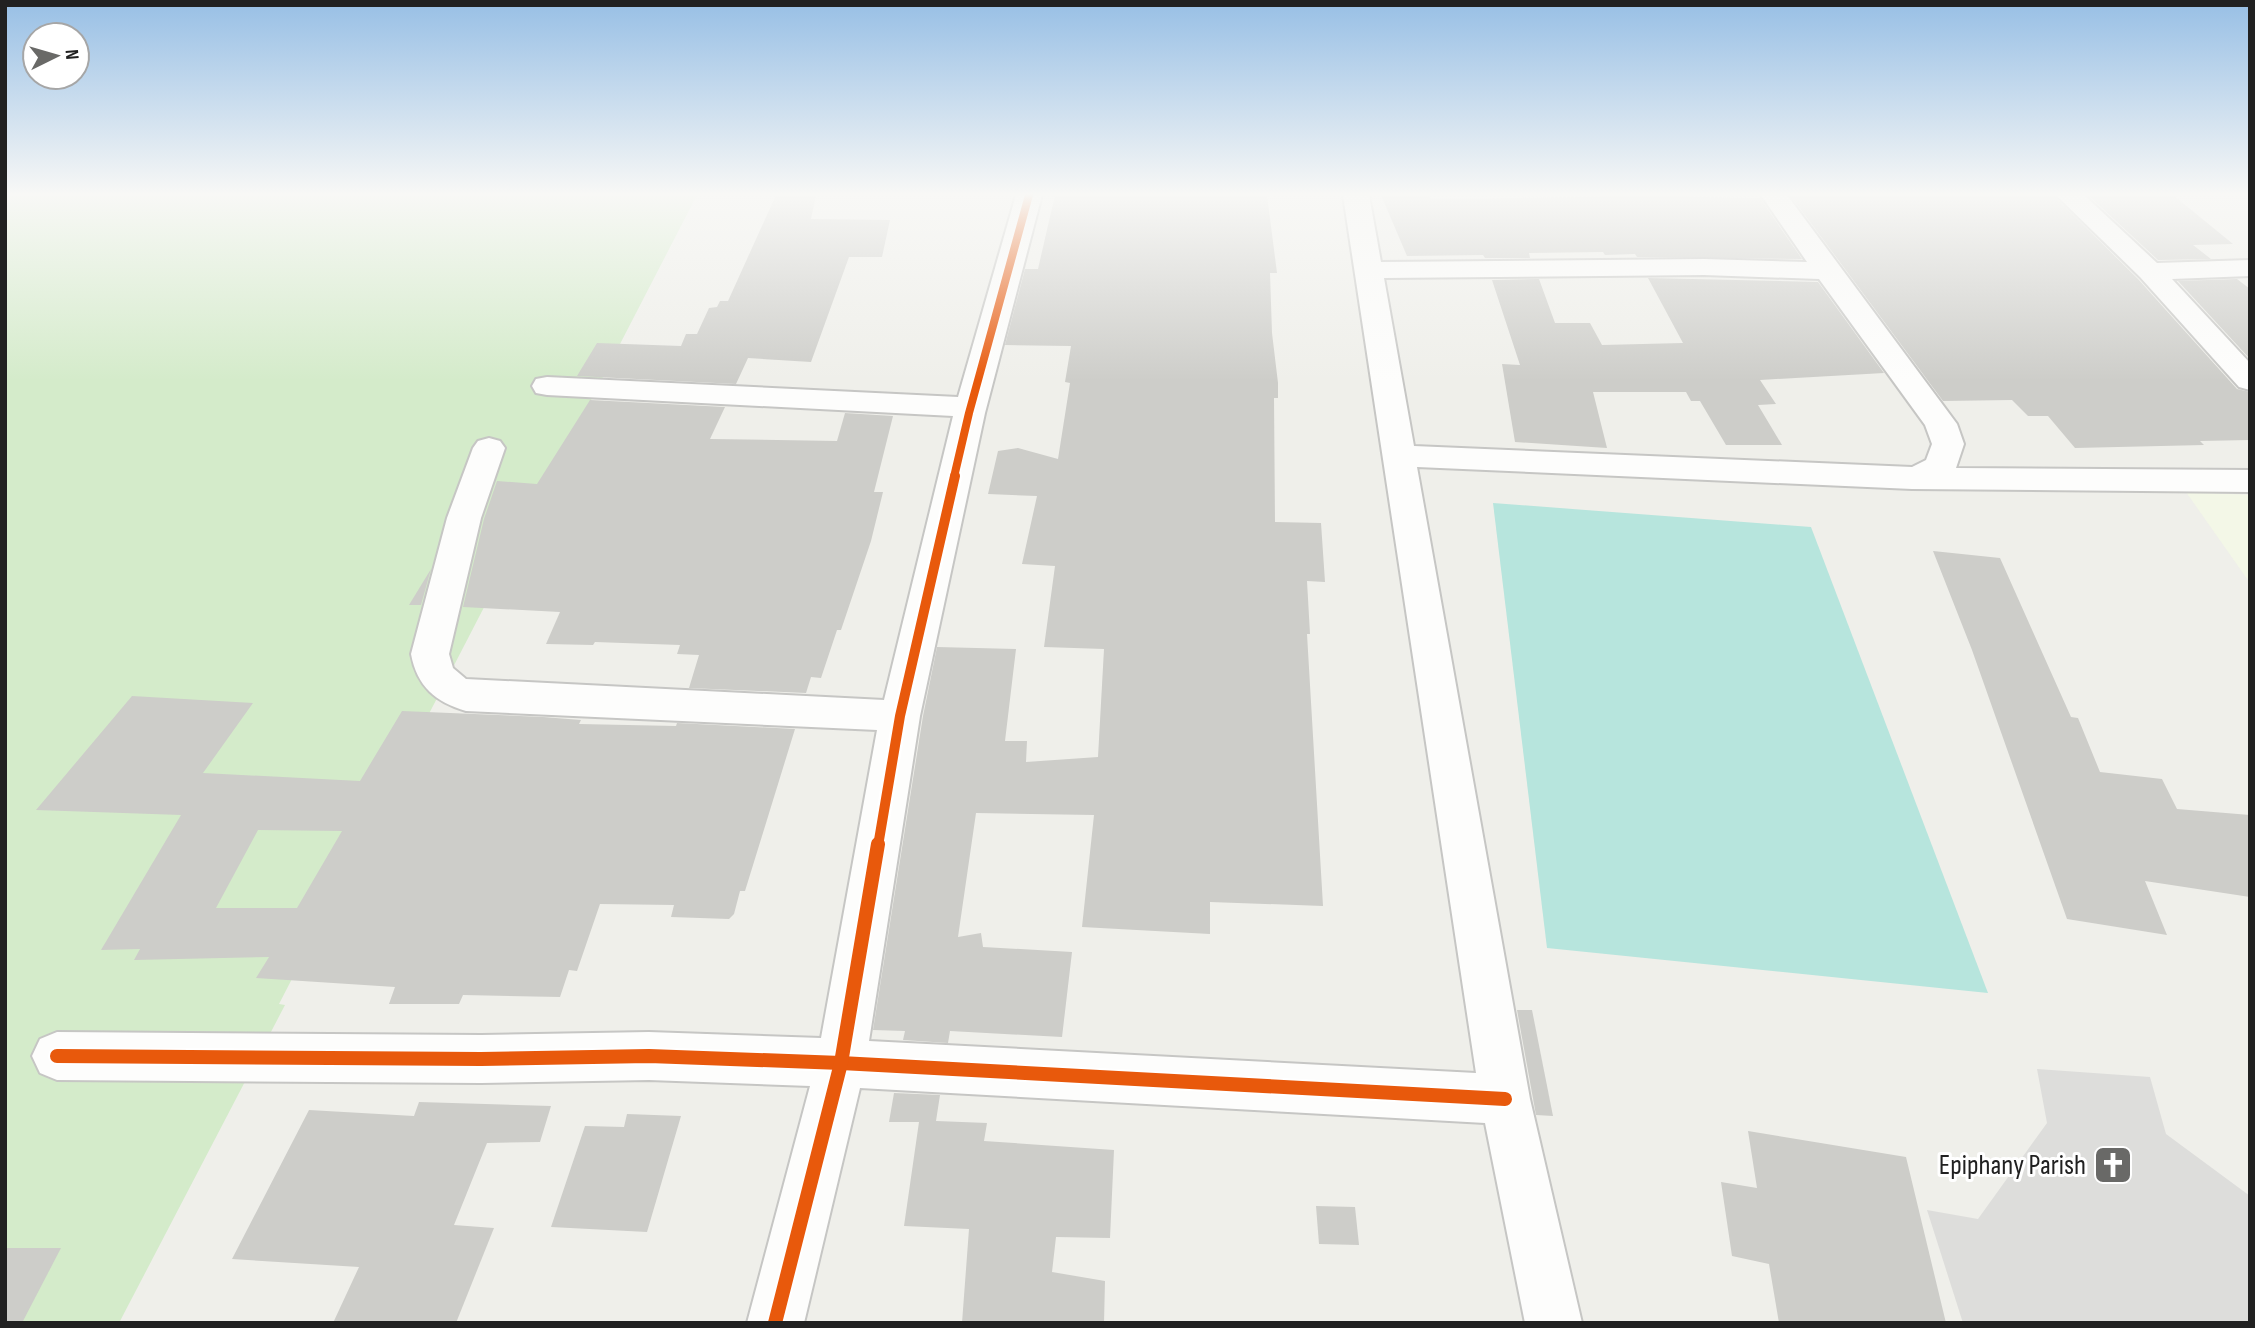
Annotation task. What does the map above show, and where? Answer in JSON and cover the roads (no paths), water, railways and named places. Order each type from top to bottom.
[{"type":"street","points":[[775,1323],[841,1063],[901,716],[971,407],[1012,257]]},
{"type":"street","points":[[1368,257],[1505,1099],[1554,1323]]},
{"type":"street","points":[[1816,257],[1941,424],[1948,444],[1941,465],[1930,473],[1912,478]]},
{"type":"street","points":[[2135,257],[2250,381]]},
{"type":"street","points":[[1370,270],[1704,267],[1826,271]]},
{"type":"street","points":[[2150,271],[2250,268]]},
{"type":"street","points":[[547,386],[971,407]]},
{"type":"street","points":[[489,448],[464,518],[430,654],[432,667],[440,681],[452,692],[466,696],[901,716]]},
{"type":"street","points":[[1400,456],[1912,478],[2250,481]]},
{"type":"street","points":[[57,1056],[481,1059],[649,1056],[841,1063],[1505,1099]]},
{"type":"place","name":"Epiphany Parish","points":[[2113,1165]]}]
